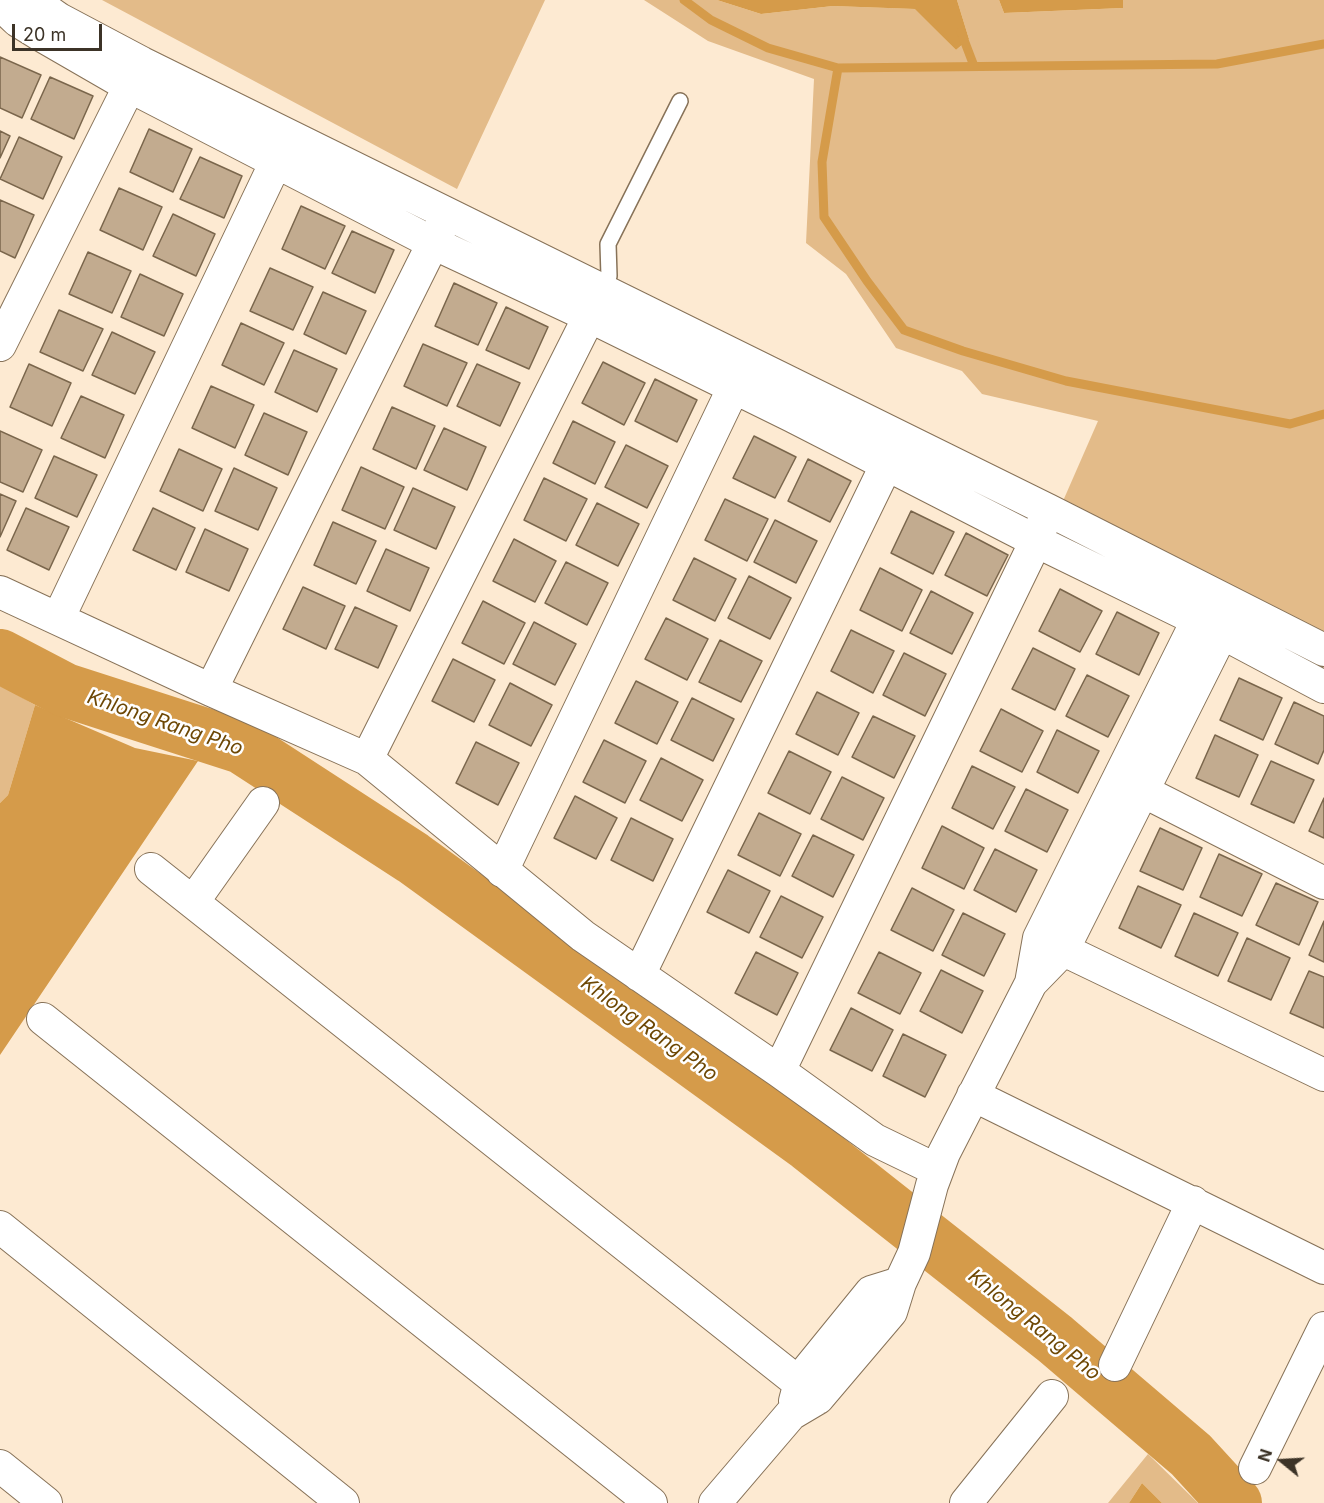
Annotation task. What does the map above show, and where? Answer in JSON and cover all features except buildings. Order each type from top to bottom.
[{"type":"street","points":[[32,0],[136,74]]},
{"type":"street","points":[[0,4],[18,21],[39,34],[136,74],[282,148],[433,243],[596,303]]},
{"type":"street","points":[[0,345],[136,74]]},
{"type":"street","points":[[282,148],[448,213],[596,303],[893,451],[1036,541],[1217,612],[1324,650]]},
{"type":"street","points":[[58,619],[282,148]]},
{"type":"street","points":[[211,690],[448,213]]},
{"type":"street","points":[[367,759],[596,303]]},
{"type":"street","points":[[502,871],[740,374]]},
{"type":"street","points":[[893,451],[1048,510],[1217,612],[1324,687]]},
{"type":"street","points":[[639,975],[893,451]]},
{"type":"street","points":[[779,1071],[1036,541],[1048,510]]},
{"type":"street","points":[[0,592],[211,690],[367,759],[583,936],[875,1140],[935,1178]]},
{"type":"street","points":[[715,1503],[809,1390],[871,1292],[900,1282],[914,1253],[944,1153],[1217,612]]},
{"type":"street","points":[[1130,784],[1324,883]]},
{"type":"street","points":[[193,902],[263,803]]},
{"type":"street","points":[[151,869],[809,1390]]},
{"type":"street","points":[[1051,944],[1324,1075]]},
{"type":"street","points":[[43,1019],[651,1503]]},
{"type":"street","points":[[973,1095],[1324,1268]]},
{"type":"street","points":[[1116,1365],[1193,1203]]},
{"type":"street","points":[[0,1227],[343,1503]]},
{"type":"street","points":[[1255,1468],[1324,1328]]},
{"type":"street","points":[[966,1503],[1052,1396]]},
{"type":"street","points":[[0,1466],[46,1503]]},
{"type":"lane","points":[[596,303],[609,276],[608,244],[680,101]]},
{"type":"shaded area","points":[[102,0],[545,0],[457,189]]},
{"type":"shaded area","points":[[644,0],[717,0],[761,14],[833,6],[916,9],[956,50],[969,39],[957,0],[999,0],[1004,13],[1123,8],[1123,0],[1324,0],[1324,632],[1063,501],[1098,421],[982,394],[962,371],[896,348],[846,274],[806,243],[814,79],[708,41]]},
{"type":"shaded area","points":[[717,0],[957,0],[969,39],[956,50],[915,9],[833,6],[761,14]]},
{"type":"shaded area","points":[[999,0],[1123,0],[1123,8],[1004,13]]},
{"type":"shaded area","points":[[0,685],[35,705],[8,795],[0,803]]},
{"type":"shaded area","points":[[35,705],[135,748],[198,761],[0,1055],[0,803],[8,795]]},
{"type":"shaded area","points":[[1148,1454],[1198,1503],[1162,1503],[1142,1483],[1129,1503],[1108,1503]]},
{"type":"shaded area","points":[[1142,1483],[1162,1503],[1129,1503]]},
{"type":"waterway","points":[[684,0],[711,20],[768,48],[838,68],[1217,64],[1324,44]]},
{"type":"waterway","points":[[961,32],[974,66]]},
{"type":"waterway","points":[[838,68],[822,162],[824,217],[867,281],[904,330],[963,351],[1066,381],[1290,424],[1324,414]]},
{"type":"waterway","name":"Khlong Rang Pho","points":[[0,656],[65,690],[242,747],[413,858],[809,1145],[1055,1339],[1191,1455],[1235,1503]]}]
